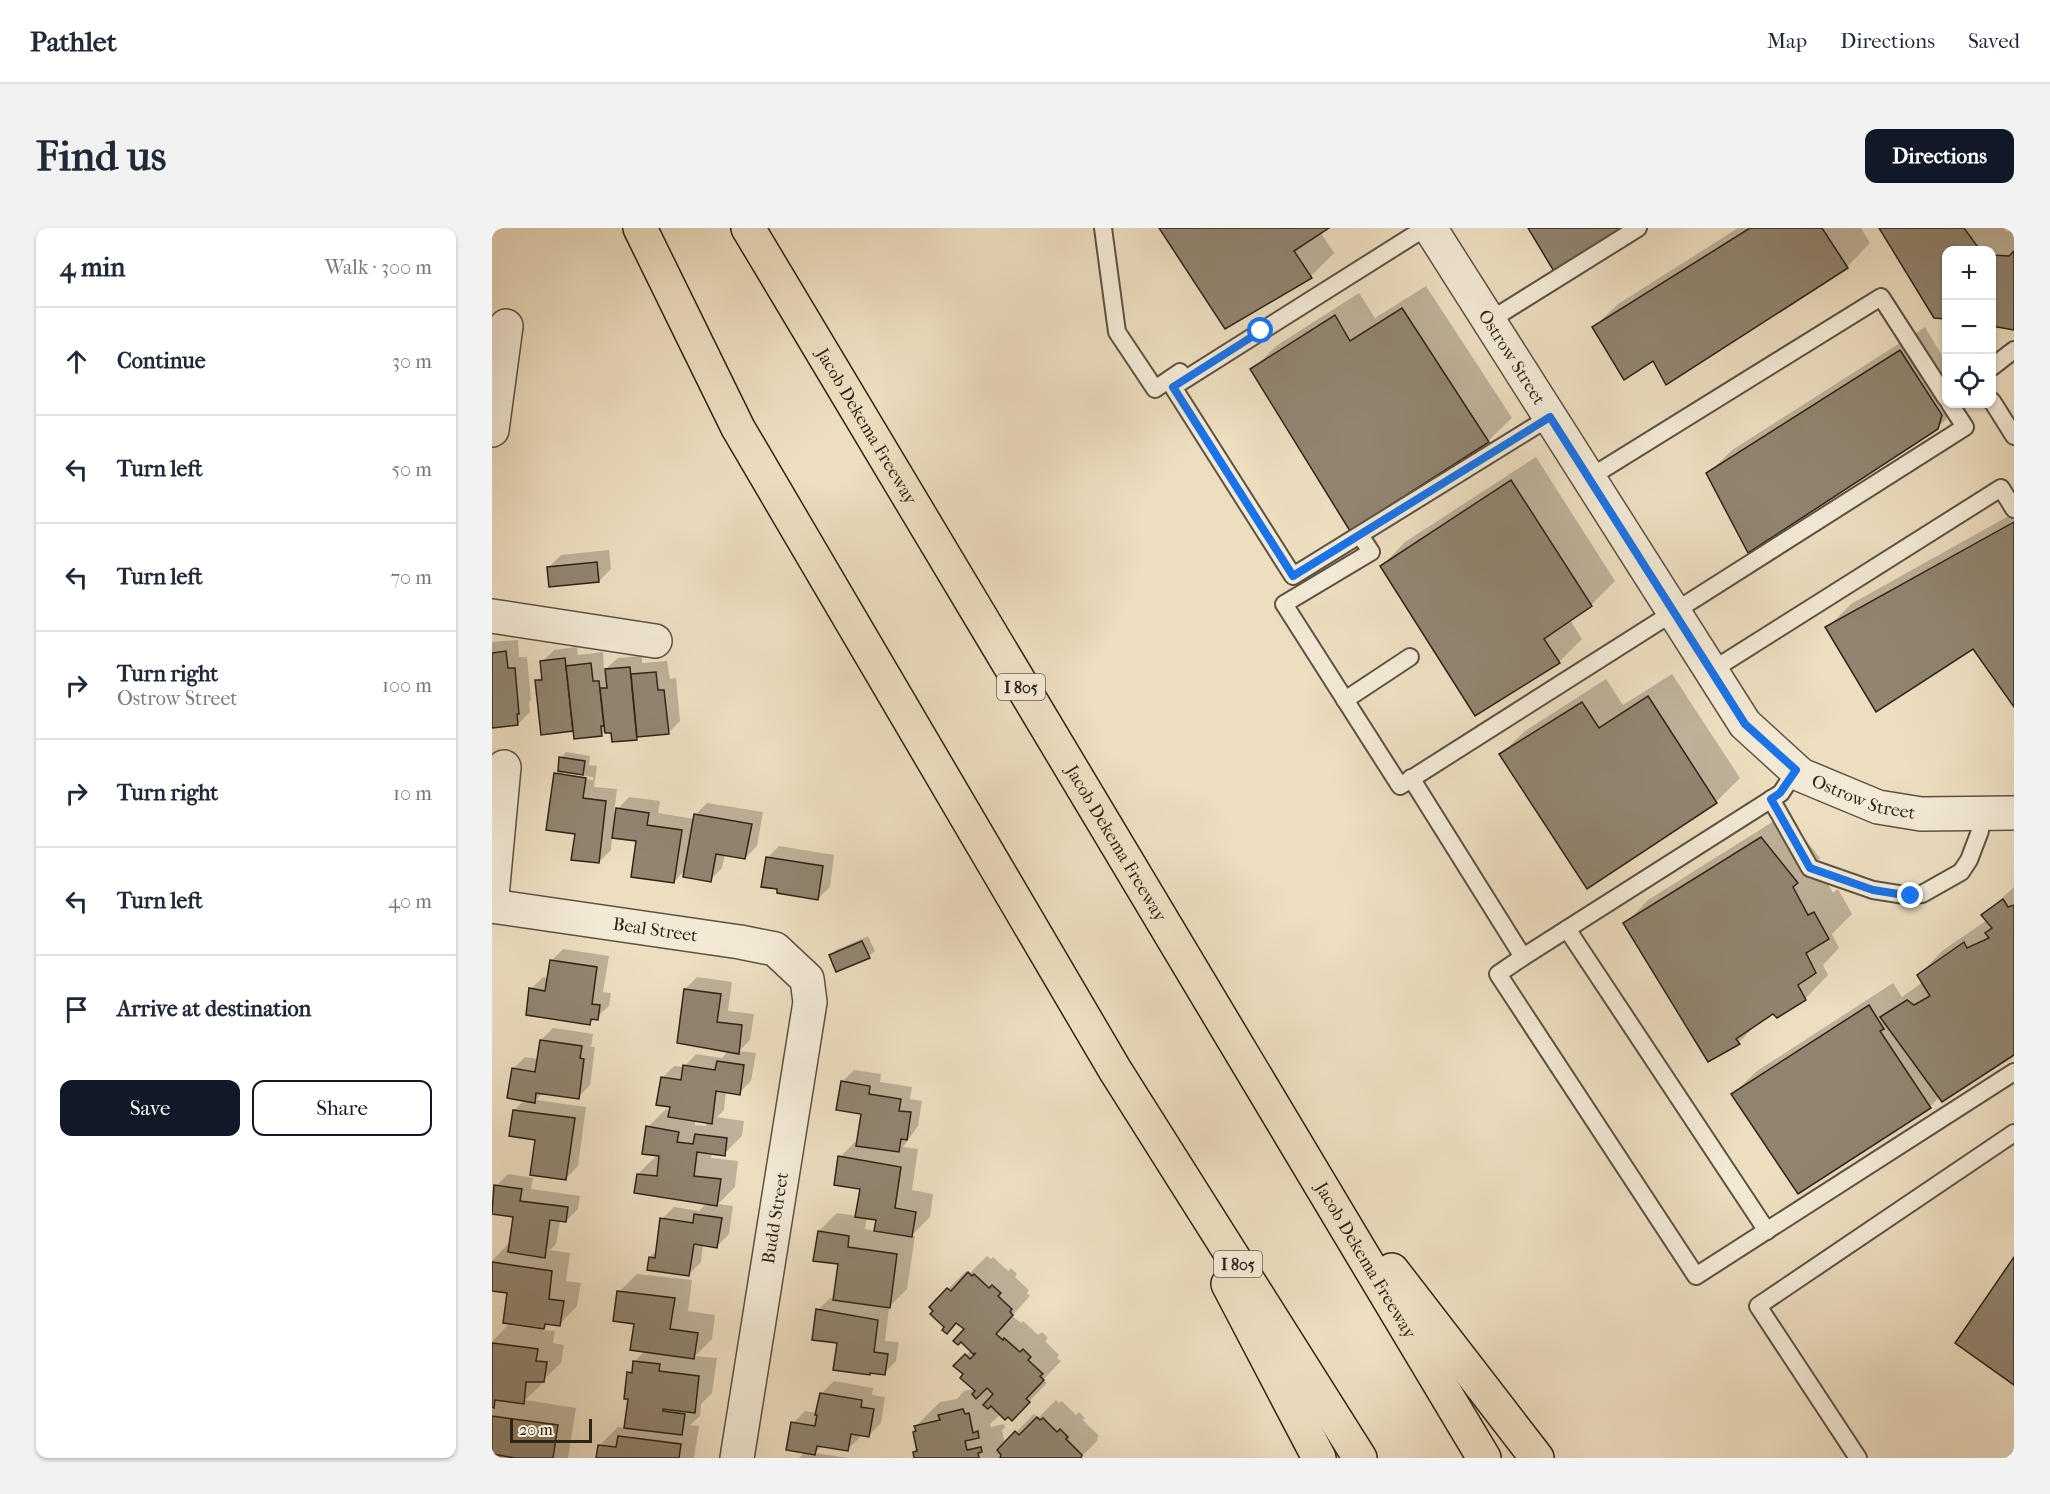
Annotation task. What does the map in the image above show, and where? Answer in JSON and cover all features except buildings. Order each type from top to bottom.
[{"type":"highway","name":"I 805","points":[[640,228],[738,428],[1115,1070],[1360,1458]]},
{"type":"highway","name":"Jacob Dekema Freeway","points":[[748,228],[1484,1458]]},
{"type":"highway","points":[[1115,1070],[1319,1458]]},
{"type":"highway","points":[[1296,1145],[1537,1458]]},
{"type":"street","name":"Ostrow Street","points":[[1430,228],[1745,724],[1801,775],[1878,807],[1921,814],[2014,813]]},
{"type":"street","points":[[492,430],[506,326]]},
{"type":"street","points":[[492,616],[655,640]]},
{"type":"street","points":[[492,896],[504,767]]},
{"type":"street","name":"Beal Street","points":[[492,906],[741,942],[775,949],[807,979]]},
{"type":"street","name":"Budd Street","points":[[737,1458],[810,1002],[807,979]]},
{"type":"lane","points":[[1103,228],[1117,332],[1155,388],[1256,323],[1261,331]]},
{"type":"lane","points":[[1425,228],[1173,387],[1293,576],[1550,417]]},
{"type":"lane","points":[[1489,321],[1638,228]]},
{"type":"lane","points":[[1589,478],[1881,297],[1942,390]]},
{"type":"lane","points":[[1996,364],[2014,350]]},
{"type":"lane","points":[[1996,407],[2014,436]]},
{"type":"lane","points":[[1360,536],[1371,552],[1284,604],[1400,786],[1965,427],[1953,408]]},
{"type":"lane","points":[[1711,671],[2001,488],[2014,509]]},
{"type":"lane","points":[[1345,700],[1410,657]]},
{"type":"lane","points":[[1796,770],[1780,793],[1498,974],[1696,1276],[2014,1072]]},
{"type":"lane","points":[[1411,778],[1523,957]]},
{"type":"lane","points":[[1771,799],[1810,868],[1873,890],[1911,896],[1922,894],[1961,872],[1969,860],[1980,831],[1979,814]]},
{"type":"lane","points":[[1567,929],[1767,1231]]},
{"type":"lane","points":[[1858,1458],[1758,1306],[2014,1133]]},
{"type":"route","points":[[1261,331],[1173,387],[1293,576],[1550,417],[1745,724],[1796,770],[1780,793],[1771,799],[1810,868],[1873,890],[1911,896]]}]
